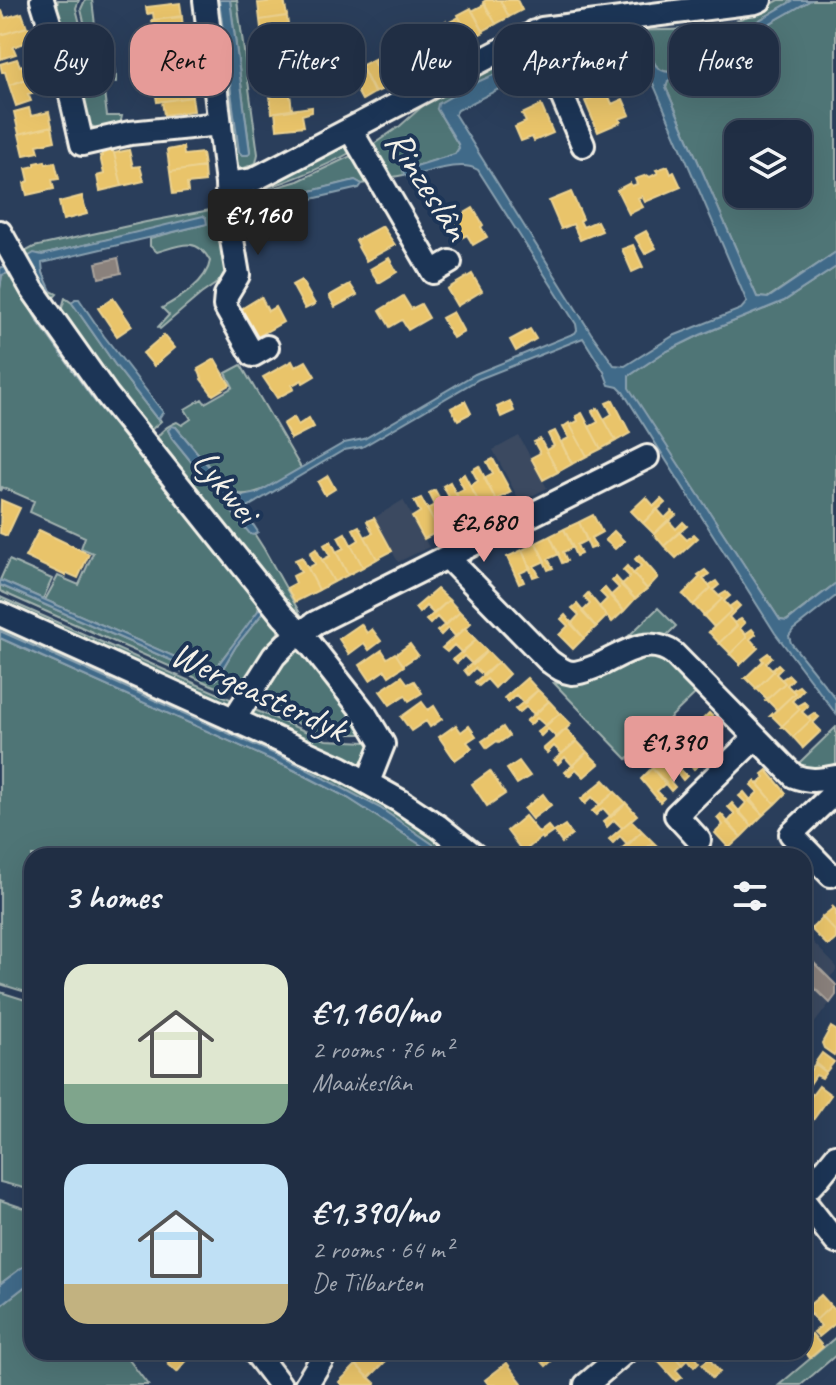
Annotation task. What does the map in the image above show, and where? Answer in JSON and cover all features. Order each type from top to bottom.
[{"type":"street","points":[[42,0],[69,87],[82,144],[130,133],[220,124]]},
{"type":"street","points":[[205,0],[228,216],[238,275],[226,295],[225,306],[253,355],[267,347]]},
{"type":"street","points":[[581,24],[760,0]]},
{"type":"street","points":[[227,184],[253,180],[494,53]]},
{"type":"street","points":[[562,96],[583,145]]},
{"type":"street","name":"Rinzeslân","points":[[350,129],[433,272],[450,262]]},
{"type":"street","name":"Lykwei","points":[[0,232],[45,309],[107,395],[365,714],[383,744],[368,782]]},
{"type":"street","points":[[234,719],[274,656],[315,623],[647,457]]},
{"type":"street","points":[[447,557],[560,669],[572,673],[584,671],[645,645],[658,645],[674,654],[794,776],[814,781],[834,777],[831,796],[791,834],[805,848]]},
{"type":"street","name":"Wergeasterdyk","points":[[0,614],[315,755],[400,801],[465,848]]},
{"type":"street","points":[[699,840],[676,815],[755,738]]},
{"type":"street","points":[[812,856],[831,875]]},
{"type":"street","points":[[812,1184],[836,1156]]},
{"type":"street","points":[[812,1211],[836,1242]]},
{"type":"street","points":[[261,1360],[280,1385]]},
{"type":"street","points":[[306,1385],[321,1360]]},
{"type":"street","points":[[586,1385],[616,1360]]},
{"type":"shaded area","points":[[219,0],[230,0],[248,155],[239,152],[232,96],[232,24],[222,24]]},
{"type":"shaded area","points":[[794,0],[811,0],[769,24],[753,24]]},
{"type":"shaded area","points":[[653,58],[662,70],[669,72],[666,88],[669,96],[757,297],[768,298],[836,252],[836,267],[784,301],[663,353],[629,376],[629,388],[780,620],[787,621],[836,583],[836,596],[789,636],[791,643],[836,699],[836,714],[775,633],[623,392],[609,385],[583,338],[479,379],[362,447],[344,450],[246,508],[245,512],[258,532],[253,535],[168,430],[176,427],[231,493],[242,496],[257,493],[344,443],[364,439],[475,374],[575,333],[576,324],[478,170],[454,166],[407,177],[404,175],[403,170],[455,154],[458,144],[437,109],[438,104],[452,96],[478,96],[478,82],[494,75],[494,91],[458,110],[455,115],[614,365],[625,366],[673,336],[741,309],[747,302],[653,83]]},
{"type":"shaded area","points":[[355,180],[362,184],[359,188],[256,212],[253,210],[254,205]]},
{"type":"shaded area","points":[[203,216],[207,224],[42,263],[51,291],[48,296],[26,258],[34,253],[42,255]]},
{"type":"shaded area","points":[[7,265],[266,609],[236,646],[216,680],[0,585],[0,580],[209,672],[215,669],[260,608],[93,399],[8,273],[2,275],[0,289],[0,268]]},
{"type":"shaded area","points":[[79,299],[163,412],[158,420],[72,303]]},
{"type":"shaded area","points":[[519,436],[547,488],[520,502],[493,450]]},
{"type":"shaded area","points":[[403,500],[429,547],[398,562],[374,518]]},
{"type":"shaded area","points":[[0,631],[297,764],[380,808],[438,848],[426,848],[348,798],[294,770],[0,638]]},
{"type":"shaded area","points":[[812,941],[836,966],[830,977],[836,983],[836,995],[812,1026]]},
{"type":"shaded area","points":[[24,1266],[24,1287],[0,1306],[0,1284]]},
{"type":"green space","points":[[58,0],[79,0],[76,8],[80,24],[58,24]]},
{"type":"green space","points":[[85,0],[92,0],[95,24],[84,24],[81,9]]},
{"type":"green space","points":[[211,0],[219,0],[222,24],[214,24]]},
{"type":"green space","points":[[230,0],[237,0],[258,154],[256,163],[242,169],[233,163],[224,96],[232,96],[239,152],[250,151]]},
{"type":"green space","points":[[779,0],[794,0],[753,24],[724,24],[746,17]]},
{"type":"green space","points":[[811,0],[836,0],[836,252],[767,298],[757,297],[669,96],[779,96],[779,24],[769,24]]},
{"type":"green space","points":[[653,30],[669,30],[669,72],[662,70],[654,61]]},
{"type":"green space","points":[[494,68],[494,85],[478,92],[478,76]]},
{"type":"green space","points":[[80,96],[104,96],[107,116],[122,116],[120,125],[97,129],[89,124]]},
{"type":"green space","points":[[440,96],[468,96],[437,109],[459,148],[455,154],[404,170],[404,175],[388,178],[368,148]]},
{"type":"green space","points":[[349,142],[355,150],[330,163],[283,182],[241,193]]},
{"type":"green space","points":[[357,153],[372,182],[362,184],[355,180],[254,205],[253,210],[234,215],[233,200],[298,181]]},
{"type":"green space","points":[[210,210],[219,211],[230,274],[160,329],[158,327],[169,315],[162,308],[198,282],[210,261],[193,245],[180,245],[157,252],[150,246],[150,238],[206,224],[206,218],[37,254],[50,294],[51,291],[57,294],[49,303],[17,256],[34,247]]},
{"type":"green space","points":[[836,267],[836,583],[786,621],[780,620],[629,389],[629,376],[663,353],[700,335],[784,301]]},
{"type":"green space","points":[[8,273],[93,399],[259,604],[258,612],[212,672],[45,600],[58,576],[79,585],[93,553],[81,548],[85,537],[30,512],[34,501],[2,487],[0,491],[0,289],[2,274]]},
{"type":"green space","points":[[65,298],[72,303],[116,366],[161,421],[151,430],[140,431],[59,318]]},
{"type":"green space","points":[[241,365],[301,468],[259,491],[231,493],[176,427],[168,430],[245,528],[255,535],[301,615],[293,619],[153,448],[164,429],[177,422],[182,425],[191,419],[185,409],[202,399],[205,403],[233,387],[226,373]]},
{"type":"green space","points":[[9,560],[52,579],[43,599],[0,580]]},
{"type":"green space","points":[[0,585],[216,680],[236,646],[266,609],[278,626],[278,633],[240,684],[225,691],[0,591]]},
{"type":"green space","points":[[0,597],[235,701],[227,705],[0,607]]},
{"type":"green space","points":[[658,608],[676,626],[664,638],[615,649]]},
{"type":"green space","points":[[0,621],[331,770],[453,848],[438,848],[380,808],[297,764],[0,631]]},
{"type":"green space","points":[[0,638],[294,770],[348,798],[426,848],[24,848],[24,992],[0,984]]},
{"type":"green space","points":[[295,648],[305,650],[370,734],[322,734],[259,706],[259,691]]},
{"type":"green space","points":[[649,656],[669,665],[696,693],[627,759],[554,683],[581,684]]},
{"type":"green space","points":[[250,708],[326,740],[367,742],[372,746],[364,769],[255,720]]},
{"type":"green space","points":[[836,727],[836,764],[812,769],[798,764]]},
{"type":"green space","points":[[0,992],[24,1000],[24,1188],[0,1182]]},
{"type":"green space","points":[[0,1200],[24,1208],[24,1266],[0,1284]]},
{"type":"green space","points":[[24,1287],[24,1360],[129,1360],[148,1385],[0,1385],[0,1306]]},
{"type":"green space","points":[[836,1337],[836,1355],[801,1385],[779,1385],[812,1360]]},
{"type":"building: Homes","points":[[284,0],[287,16],[260,20],[258,3]]},
{"type":"building: Homes","points":[[500,0],[509,17],[496,24],[483,2]]},
{"type":"building: Homes","points":[[500,0],[517,0],[522,10],[509,17]]},
{"type":"building: Homes","points":[[180,3],[182,16],[154,20],[153,13],[147,14],[146,7]]},
{"type":"building: Homes","points":[[485,4],[496,24],[483,31],[472,11]]},
{"type":"building: Homes","points":[[471,8],[484,32],[478,35],[478,24],[462,24],[458,15]]},
{"type":"building: Homes","points":[[0,12],[5,18],[22,13],[26,24],[24,28],[0,35]]},
{"type":"building: Homes","points":[[287,16],[288,24],[260,24],[260,20]]},
{"type":"building: Homes","points":[[182,17],[183,24],[153,24],[152,20]]},
{"type":"building: Homes","points":[[459,17],[462,24],[446,24]]},
{"type":"building: Homes","points":[[24,28],[24,43],[13,47],[16,54],[1,59],[0,35]]},
{"type":"building: Homes","points":[[381,56],[381,76],[372,60]]},
{"type":"building: Homes","points":[[17,59],[20,66],[24,65],[24,80],[9,85],[0,64]]},
{"type":"building: Homes","points":[[372,60],[381,76],[381,90],[375,93],[365,74],[365,64]]},
{"type":"building: Homes","points":[[365,74],[374,93],[362,100],[360,96],[365,96]]},
{"type":"building: Homes","points":[[24,80],[24,96],[29,96],[31,101],[16,106],[9,85]]},
{"type":"building: Homes","points":[[156,96],[192,96],[192,97],[157,102]]},
{"type":"building: Homes","points":[[270,96],[290,96],[292,110],[272,113]]},
{"type":"building: Homes","points":[[609,96],[612,104],[623,99],[630,115],[598,132],[585,101]]},
{"type":"building: Homes","points":[[192,97],[194,111],[164,115],[162,101]]},
{"type":"building: Homes","points":[[541,105],[553,133],[534,141],[532,137],[521,141],[515,127],[526,122],[522,114]]},
{"type":"building: Homes","points":[[312,107],[312,112],[302,115],[304,126],[277,129],[275,112]]},
{"type":"building: Homes","points":[[29,108],[31,116],[49,112],[52,126],[19,134],[14,112]]},
{"type":"building: Homes","points":[[52,126],[55,141],[37,145],[39,152],[24,155],[19,134]]},
{"type":"building: Homes","points":[[183,147],[184,155],[202,153],[204,167],[170,172],[167,150]]},
{"type":"building: Homes","points":[[112,150],[122,186],[100,191],[97,176],[104,174],[100,156]]},
{"type":"building: Homes","points":[[129,150],[133,167],[140,166],[144,181],[122,186],[114,153]]},
{"type":"building: Homes","points":[[45,161],[46,164],[55,162],[59,179],[52,180],[54,189],[27,195],[24,183],[29,181],[26,168]]},
{"type":"building: Homes","points":[[668,166],[681,187],[645,202],[642,196],[638,198],[643,207],[629,214],[617,190],[630,183],[632,186],[637,184],[635,179],[650,177],[658,173],[656,170]]},
{"type":"building: Homes","points":[[204,167],[205,182],[187,184],[188,192],[173,194],[170,172]]},
{"type":"building: Homes","points":[[571,192],[583,219],[580,221],[583,227],[597,221],[602,231],[580,240],[573,224],[561,229],[549,201]]},
{"type":"building: Homes","points":[[82,196],[87,214],[63,220],[59,202]]},
{"type":"building: Homes","points":[[473,208],[487,237],[473,245],[467,235],[459,239],[449,222]]},
{"type":"building: Homes","points":[[382,226],[395,245],[366,261],[356,240]]},
{"type":"building: Homes","points":[[646,231],[656,248],[645,254],[635,237]]},
{"type":"building: Homes","points":[[633,245],[643,267],[632,272],[622,249]]},
{"type":"building: Homes","points":[[389,258],[397,272],[379,283],[370,269]]},
{"type":"building: Homes","points":[[472,274],[482,291],[457,306],[447,289]]},
{"type":"building: Homes","points":[[301,280],[315,304],[305,309],[292,285]]},
{"type":"building: Homes","points":[[350,284],[357,295],[335,307],[329,296]]},
{"type":"building: Homes","points":[[403,296],[411,309],[421,304],[429,318],[408,330],[402,320],[390,327],[380,310]]},
{"type":"building: Homes","points":[[261,297],[268,311],[275,307],[283,322],[257,337],[241,309]]},
{"type":"building: Homes","points":[[113,298],[132,326],[117,336],[98,308]]},
{"type":"building: Homes","points":[[453,312],[464,332],[453,338],[442,318]]},
{"type":"building: Homes","points":[[530,329],[536,339],[516,351],[510,340]]},
{"type":"building: Homes","points":[[164,335],[175,348],[154,366],[143,353]]},
{"type":"building: Homes","points":[[215,359],[230,385],[213,395],[198,369]]},
{"type":"building: Homes","points":[[292,361],[295,367],[306,361],[315,376],[292,385],[294,389],[277,398],[263,377]]},
{"type":"building: Homes","points":[[613,400],[630,433],[616,441],[604,419],[612,414],[606,403]]},
{"type":"building: Homes","points":[[465,401],[471,413],[458,420],[451,408]]},
{"type":"building: Homes","points":[[510,401],[514,411],[501,417],[497,407]]},
{"type":"building: Homes","points":[[598,408],[616,441],[601,449],[589,427],[598,422],[592,411]]},
{"type":"building: Homes","points":[[582,413],[601,449],[587,456],[570,425],[578,421],[576,416]]},
{"type":"building: Homes","points":[[294,417],[298,425],[309,418],[314,427],[291,439],[283,424]]},
{"type":"building: Homes","points":[[569,423],[587,456],[572,464],[561,442],[569,438],[563,427]]},
{"type":"building: Homes","points":[[555,431],[572,464],[558,472],[546,450],[554,446],[548,434]]},
{"type":"building: Homes","points":[[540,439],[558,472],[543,480],[531,458],[540,453],[534,442]]},
{"type":"building: Homes","points":[[493,459],[511,492],[496,500],[484,478],[493,473],[487,462]]},
{"type":"building: Homes","points":[[479,466],[496,500],[482,508],[470,486],[478,481],[472,470]]},
{"type":"building: Homes","points":[[464,474],[482,508],[467,516],[456,493],[464,489],[458,478]]},
{"type":"building: Homes","points":[[328,476],[335,489],[325,495],[318,482]]},
{"type":"building: Homes","points":[[450,482],[467,516],[453,523],[441,501],[449,497],[443,486]]},
{"type":"building: Homes","points":[[435,490],[453,523],[439,531],[427,509],[435,505],[429,493]]},
{"type":"building: Homes","points":[[646,497],[654,506],[661,499],[665,503],[643,523],[631,511]]},
{"type":"building: Homes","points":[[421,498],[439,531],[424,539],[412,517],[420,512],[414,501]]},
{"type":"building: Homes","points":[[1,500],[20,508],[7,536],[0,533]]},
{"type":"building: Homes","points":[[657,509],[665,518],[672,511],[676,515],[654,534],[643,523]]},
{"type":"building: Homes","points":[[593,515],[602,532],[591,538],[596,547],[590,549],[579,522]]},
{"type":"building: Homes","points":[[374,518],[392,551],[377,559],[365,537],[373,533],[367,521]]},
{"type":"building: Homes","points":[[668,520],[676,529],[683,522],[687,526],[664,546],[654,534]]},
{"type":"building: Homes","points":[[579,522],[587,540],[577,545],[581,554],[576,556],[564,529]]},
{"type":"building: Homes","points":[[359,526],[377,559],[363,567],[351,545],[359,540],[353,529]]},
{"type":"building: Homes","points":[[564,529],[573,547],[563,552],[567,561],[562,563],[550,536]]},
{"type":"building: Homes","points":[[39,530],[89,554],[78,578],[67,573],[66,576],[25,557]]},
{"type":"building: Homes","points":[[614,531],[624,541],[615,549],[605,540]]},
{"type":"building: Homes","points":[[679,532],[687,540],[694,534],[698,538],[676,558],[664,546]]},
{"type":"building: Homes","points":[[345,533],[363,567],[348,575],[336,552],[344,548],[338,537]]},
{"type":"building: Homes","points":[[550,536],[559,554],[548,559],[553,568],[548,570],[536,543]]},
{"type":"building: Homes","points":[[331,541],[348,575],[334,582],[322,560],[330,556],[324,545]]},
{"type":"building: Homes","points":[[536,543],[545,561],[534,566],[539,575],[533,577],[522,550]]},
{"type":"building: Homes","points":[[316,549],[334,582],[319,590],[308,568],[315,564],[310,553]]},
{"type":"building: Homes","points":[[522,550],[531,568],[520,573],[524,582],[519,584],[507,557]]},
{"type":"building: Homes","points":[[639,555],[658,577],[647,589],[633,574],[641,566],[635,559]]},
{"type":"building: Homes","points":[[302,557],[319,590],[295,602],[287,588],[296,583],[293,576],[301,572],[295,560]]},
{"type":"building: Homes","points":[[627,566],[647,589],[635,599],[621,585],[630,577],[623,570]]},
{"type":"building: Homes","points":[[705,570],[709,574],[703,579],[711,588],[692,606],[683,594],[700,577],[698,575]]},
{"type":"building: Homes","points":[[616,577],[635,599],[624,611],[610,596],[619,588],[612,581]]},
{"type":"building: Homes","points":[[716,581],[719,585],[713,590],[722,599],[703,617],[692,606]]},
{"type":"building: Homes","points":[[605,588],[624,611],[612,622],[599,607],[607,599],[600,592]]},
{"type":"building: Homes","points":[[437,589],[449,600],[434,614],[426,606],[419,613],[415,608]]},
{"type":"building: Homes","points":[[726,592],[730,596],[724,601],[732,610],[714,627],[704,616],[722,599],[719,596]]},
{"type":"building: Homes","points":[[588,593],[607,616],[596,627],[582,612],[590,604],[584,597]]},
{"type":"building: Homes","points":[[449,600],[460,612],[445,626],[437,617],[430,624],[426,620]]},
{"type":"building: Homes","points":[[736,602],[740,606],[729,617],[737,626],[718,644],[709,632],[732,610],[729,607]]},
{"type":"building: Homes","points":[[577,604],[596,627],[584,638],[571,624],[579,615],[572,608]]},
{"type":"building: Homes","points":[[460,612],[471,623],[456,637],[448,628],[441,635],[437,631]]},
{"type":"building: Homes","points":[[565,615],[584,638],[573,649],[559,635],[568,626],[561,619]]},
{"type":"building: Homes","points":[[741,619],[745,623],[740,628],[747,637],[729,655],[718,644],[737,626],[734,623]]},
{"type":"building: Homes","points":[[361,624],[367,633],[372,629],[381,641],[369,650],[364,643],[349,654],[339,639]]},
{"type":"building: Homes","points":[[465,628],[476,640],[462,653],[454,645],[447,652],[442,648]]},
{"type":"building: Homes","points":[[752,629],[756,634],[750,639],[758,648],[739,666],[730,654]]},
{"type":"building: Homes","points":[[476,640],[487,651],[473,665],[464,656],[457,663],[453,659]]},
{"type":"building: Homes","points":[[410,644],[418,655],[403,665],[396,654]]},
{"type":"building: Homes","points":[[382,650],[387,658],[395,653],[404,666],[389,676],[385,670],[370,680],[360,665]]},
{"type":"building: Homes","points":[[487,651],[498,662],[484,676],[475,668],[468,675],[464,670]]},
{"type":"building: Homes","points":[[768,653],[772,657],[766,663],[774,671],[755,690],[745,678]]},
{"type":"building: Homes","points":[[498,662],[509,674],[495,688],[487,679],[479,686],[475,682]]},
{"type":"building: Homes","points":[[778,664],[782,668],[776,674],[785,683],[766,700],[755,690]]},
{"type":"building: Homes","points":[[789,675],[793,679],[787,685],[795,693],[777,710],[766,700],[785,683],[782,679]]},
{"type":"building: Homes","points":[[402,676],[408,684],[414,681],[422,693],[409,701],[405,695],[390,705],[380,691]]},
{"type":"building: Homes","points":[[527,678],[538,690],[524,704],[516,695],[508,702],[504,698]]},
{"type":"building: Homes","points":[[799,686],[803,690],[792,701],[800,709],[781,727],[770,716]]},
{"type":"building: Homes","points":[[538,690],[549,701],[535,715],[526,707],[519,713],[515,709]]},
{"type":"building: Homes","points":[[549,701],[560,713],[546,726],[537,718],[530,725],[526,721]]},
{"type":"building: Homes","points":[[422,702],[428,710],[434,706],[442,719],[430,727],[426,721],[411,731],[401,717]]},
{"type":"building: Homes","points":[[804,702],[808,706],[802,712],[811,720],[792,738],[781,727],[800,709],[797,706]]},
{"type":"building: Homes","points":[[560,713],[571,724],[557,738],[548,729],[541,736],[537,732]]},
{"type":"building: Homes","points":[[709,713],[723,727],[714,736],[718,739],[715,742],[717,747],[698,724]]},
{"type":"building: Homes","points":[[814,713],[819,717],[813,723],[821,731],[802,749],[793,737],[811,720],[808,717]]},
{"type":"building: Homes","points":[[698,724],[712,739],[703,747],[710,754],[706,758],[686,735]]},
{"type":"building: Homes","points":[[456,725],[461,732],[469,726],[476,736],[467,742],[472,748],[455,760],[439,737]]},
{"type":"building: Homes","points":[[503,727],[509,736],[487,748],[482,741]]},
{"type":"building: Homes","points":[[566,729],[577,741],[562,754],[554,746],[547,753],[543,749]]},
{"type":"building: Homes","points":[[686,735],[700,750],[692,758],[699,765],[694,769],[675,746]]},
{"type":"building: Homes","points":[[577,741],[587,752],[573,766],[565,757],[558,764],[554,760]]},
{"type":"building: Homes","points":[[675,746],[689,761],[680,769],[687,776],[683,780],[664,757]]},
{"type":"building: Homes","points":[[587,752],[599,764],[584,777],[576,769],[569,776],[565,772]]},
{"type":"building: Homes","points":[[664,757],[677,772],[669,780],[675,787],[671,791],[652,768]]},
{"type":"building: Homes","points":[[519,761],[530,776],[517,784],[507,769]]},
{"type":"building: Homes","points":[[652,768],[666,783],[657,791],[664,798],[660,802],[641,779]]},
{"type":"building: Homes","points":[[767,770],[786,793],[775,804],[758,784]]},
{"type":"building: Homes","points":[[490,771],[505,794],[487,806],[472,784]]},
{"type":"building: Homes","points":[[604,780],[615,792],[600,805],[592,797],[585,804],[581,799]]},
{"type":"building: Homes","points":[[755,781],[775,804],[763,815],[749,801],[758,792],[751,785]]},
{"type":"building: Homes","points":[[615,792],[626,803],[611,817],[603,808],[596,815],[592,811]]},
{"type":"building: Homes","points":[[744,792],[763,815],[752,826],[738,812],[746,803],[739,796]]},
{"type":"building: Homes","points":[[543,794],[551,805],[532,819],[524,809]]},
{"type":"building: Homes","points":[[626,803],[637,815],[622,828],[614,820],[607,827],[603,822]]},
{"type":"building: Homes","points":[[732,803],[752,826],[741,837],[727,823],[735,814],[728,807]]},
{"type":"building: Homes","points":[[721,814],[741,837],[729,848],[715,833],[723,825],[717,818]]},
{"type":"building: Homes","points":[[525,816],[539,833],[548,826],[553,832],[528,848],[520,848],[507,831]]},
{"type":"building: Homes","points":[[631,820],[642,831],[628,845],[620,836],[613,843],[609,839]]},
{"type":"building: Homes","points":[[565,825],[572,835],[562,843],[554,832]]},
{"type":"building: Homes","points":[[642,831],[653,842],[647,848],[622,848]]},
{"type":"building: Homes","points":[[832,906],[836,910],[836,932],[822,917]]},
{"type":"building: Homes","points":[[822,918],[836,932],[836,939],[828,946],[812,930]]},
{"type":"building: Homes","points":[[831,1027],[836,1030],[834,1055],[822,1043]]},
{"type":"building: Homes","points":[[822,1053],[834,1062],[826,1072],[815,1063]]},
{"type":"building: Homes","points":[[815,1064],[826,1072],[822,1078],[816,1075],[812,1081]]},
{"type":"building: Homes","points":[[819,1086],[831,1095],[813,1120],[812,1119],[812,1095]]},
{"type":"building: Homes","points":[[821,1295],[831,1306],[816,1320],[812,1315],[812,1303]]},
{"type":"building: Homes","points":[[831,1306],[836,1311],[836,1323],[819,1337],[814,1332],[821,1326],[816,1320]]},
{"type":"building: Homes","points":[[812,1334],[823,1347],[812,1356]]},
{"type":"building: Homes","points":[[167,1360],[187,1360],[177,1372]]},
{"type":"building: Homes","points":[[352,1360],[386,1361],[369,1378]]},
{"type":"building: Homes","points":[[657,1360],[678,1360],[682,1365],[676,1370],[682,1377],[676,1381]]},
{"type":"building: Homes","points":[[710,1360],[720,1372],[712,1378],[702,1364]]},
{"type":"building: Homes","points":[[507,1363],[522,1383],[489,1385],[485,1380]]},
{"type":"building: Homes","points":[[356,1365],[375,1385],[342,1385],[339,1382]]},
{"type":"building: Industry","points":[[118,258],[121,273],[99,278],[96,263]]},
{"type":"building: Industry","points":[[812,961],[836,985],[836,995],[830,1003],[812,986]]}]
